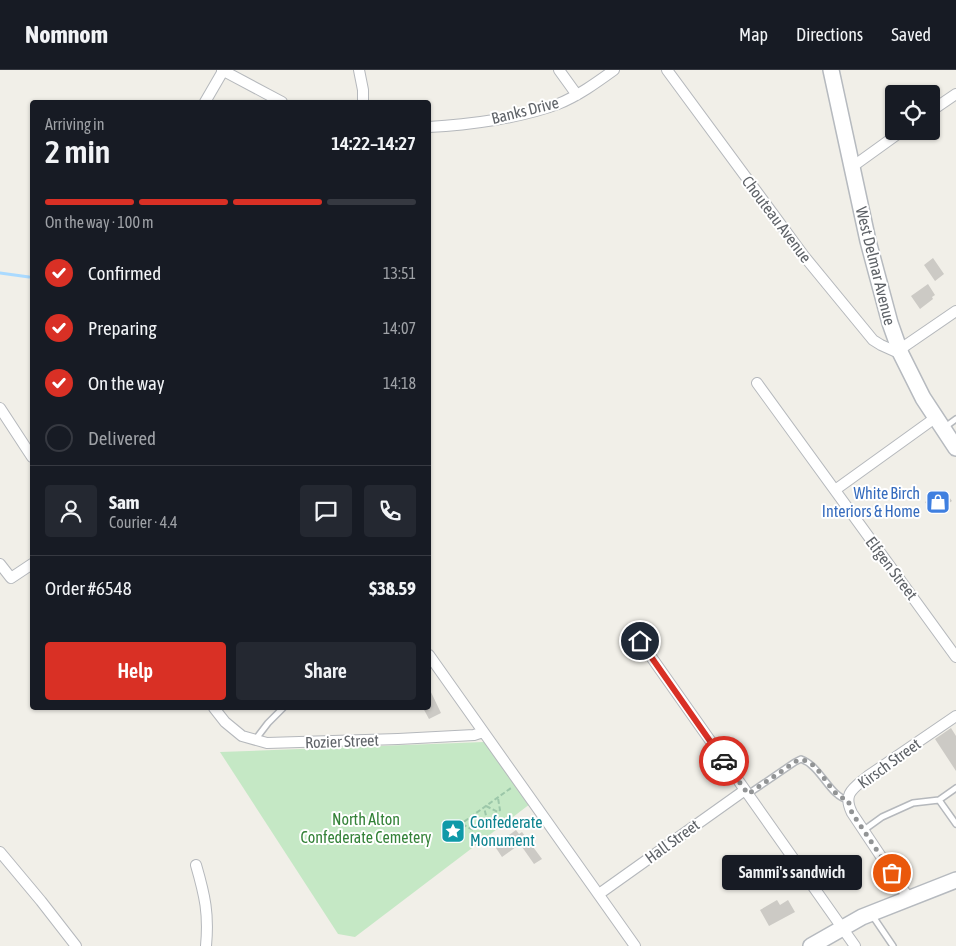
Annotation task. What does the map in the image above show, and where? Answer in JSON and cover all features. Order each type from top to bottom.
[{"type":"street","points":[[206,100],[223,70],[278,100]]},
{"type":"street","points":[[359,70],[363,100]]},
{"type":"street","points":[[559,70],[577,95]]},
{"type":"street","name":"Banks Drive","points":[[431,127],[450,126],[526,113],[558,104],[577,95],[614,70]]},
{"type":"street","name":"Chouteau Avenue","points":[[667,70],[834,294],[873,340],[900,352]]},
{"type":"street","name":"West Delmar Avenue","points":[[831,70],[881,293],[900,352],[923,398],[956,448]]},
{"type":"street","points":[[940,105],[956,94]]},
{"type":"street","points":[[852,167],[890,140]]},
{"type":"street","points":[[900,352],[956,311]]},
{"type":"street","name":"Elfgen Street","points":[[757,383],[956,657]]},
{"type":"street","points":[[0,408],[30,454]]},
{"type":"street","points":[[835,490],[939,423]]},
{"type":"street","points":[[0,564],[11,578],[30,565]]},
{"type":"street","points":[[640,641],[855,946]]},
{"type":"street","points":[[431,658],[635,946]]},
{"type":"street","name":"Rozier Street","points":[[216,710],[232,730],[242,736],[267,743],[389,740],[484,732]]},
{"type":"street","name":"Kirsch Street","points":[[908,897],[852,813],[848,800],[850,792],[868,776],[956,716]]},
{"type":"street","name":"Hall Street","points":[[599,894],[710,814],[746,792]]},
{"type":"street","points":[[1,855],[41,901],[76,946]]},
{"type":"street","points":[[196,865],[206,898],[208,912],[206,946]]},
{"type":"street","points":[[811,946],[870,913],[956,880]]},
{"type":"lane","points":[[939,423],[956,420]]},
{"type":"lane","points":[[254,740],[281,710]]},
{"type":"lane","points":[[746,792],[801,759],[817,770],[838,796],[848,800]]},
{"type":"lane","points":[[864,830],[882,817],[913,803],[939,800],[956,788]]},
{"type":"lane","points":[[939,800],[956,824]]},
{"type":"lane","points":[[870,913],[892,946]]},
{"type":"path","points":[[458,826],[519,782]]},
{"type":"path","points":[[485,807],[498,812],[500,810],[498,798]]},
{"type":"path","points":[[471,817],[485,822],[487,820],[485,807]]},
{"type":"path","points":[[462,824],[473,830],[475,828],[471,817]]},
{"type":"path","points":[[455,822],[458,826],[463,832],[453,840],[445,829],[455,822]]},
{"type":"green space","name":"North Alton Confederate Cemetery","points":[[484,742],[530,804],[355,937],[338,934],[220,752]]},
{"type":"building","points":[[933,258],[944,274],[935,281],[924,265]]},
{"type":"building","points":[[928,284],[935,295],[932,297],[933,299],[920,309],[911,296]]},
{"type":"building","name":"White Birch Interiors & Home","points":[[944,490],[952,501],[933,514],[925,502]]},
{"type":"building","points":[[431,692],[441,713],[429,719],[424,710],[431,710]]},
{"type":"building","points":[[951,728],[956,736],[956,771],[935,739]]},
{"type":"building","points":[[516,830],[519,834],[522,832],[542,859],[534,864],[520,844],[502,857],[496,848],[504,843],[502,840]]},
{"type":"building","points":[[777,900],[780,905],[788,900],[795,912],[769,926],[760,910]]},
{"type":"waterway","points":[[0,273],[29,277]]},
{"type":"way so far","points":[[724,761],[748,794],[798,760],[801,759],[809,763],[838,796],[848,800],[852,813],[892,873]]},
{"type":"place","name":"White Birch Interiors & Home","points":[[938,502]]},
{"type":"place","name":"Confederate Monument","points":[[453,831]]},
{"type":"place","name":"Sammi's sandwich","points":[[892,873]]},
{"type":"route","points":[[640,641],[724,761]]}]
